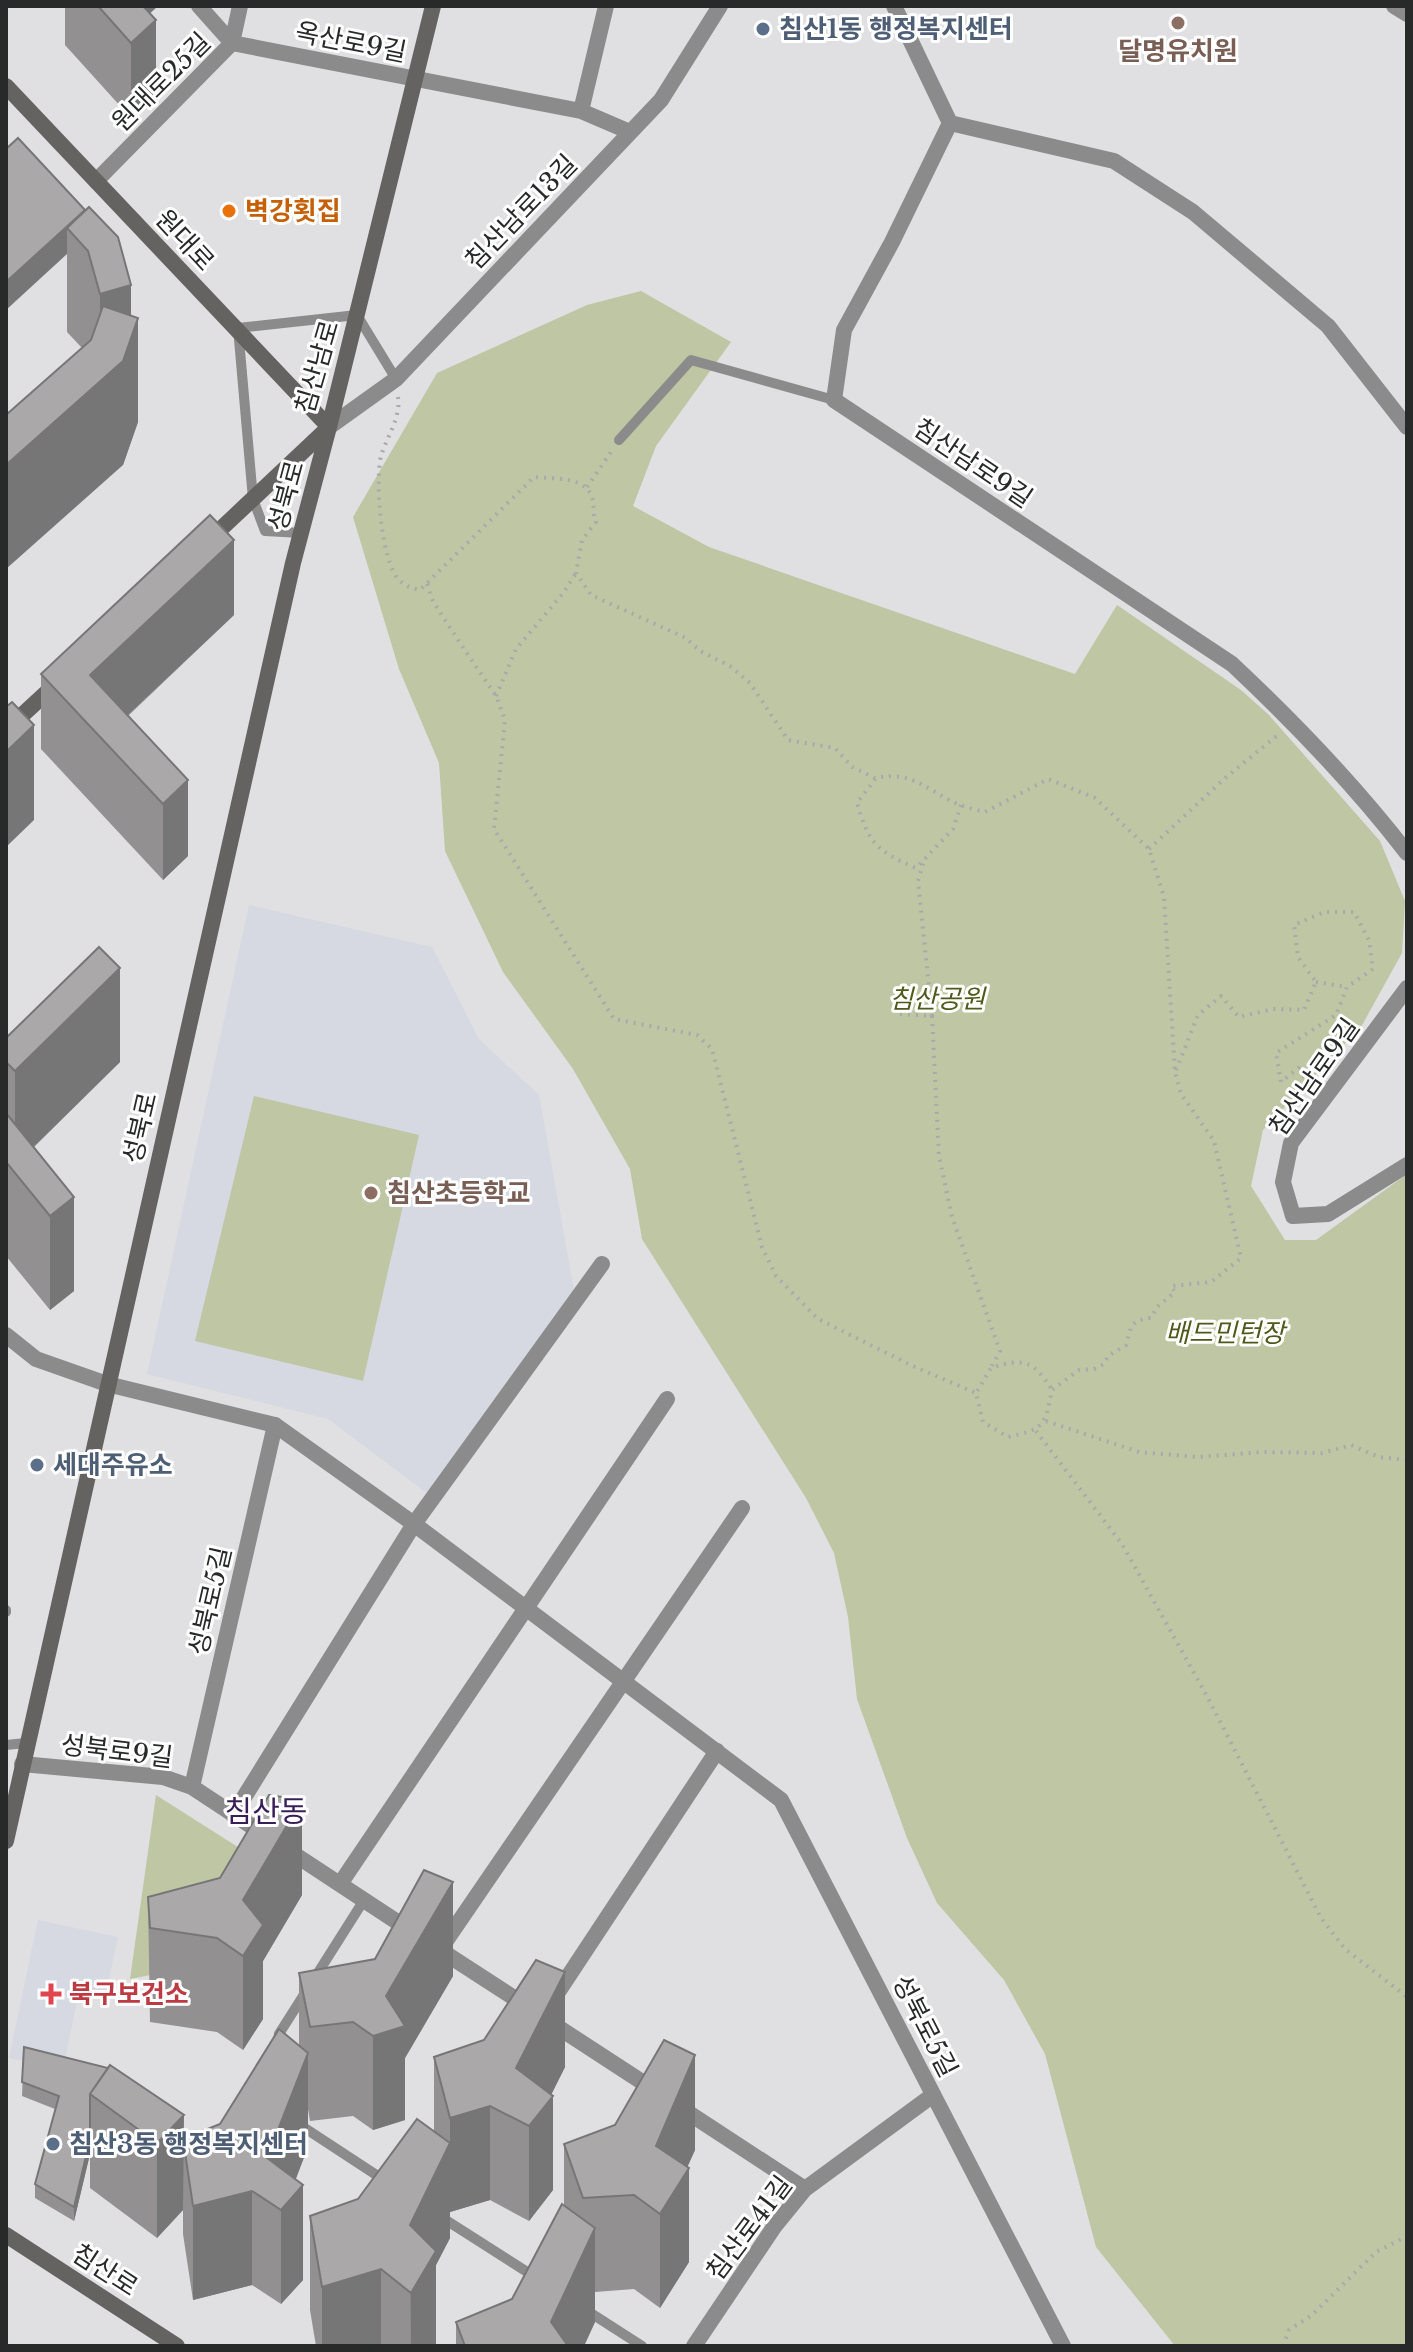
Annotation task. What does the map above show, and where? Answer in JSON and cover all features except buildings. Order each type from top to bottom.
[{"type":"main road","name":"침산남로","points":[[197,551],[329,427],[433,6]]},
{"type":"main road","name":"원대로","points":[[6,86],[329,427]]},
{"type":"main road","name":"성북로","points":[[6,1841],[10,1799],[22,1764],[301,533],[329,427]]},
{"type":"main road","points":[[6,730],[73,667]]},
{"type":"main road","name":"침산로","points":[[6,2235],[177,2346]]},
{"type":"street","points":[[199,6],[232,43]]},
{"type":"street","name":"원대로25길","points":[[96,181],[232,43],[240,6]]},
{"type":"street","points":[[581,111],[606,6]]},
{"type":"street","name":"침산남로13길","points":[[329,427],[396,379],[661,100],[720,6]]},
{"type":"street","points":[[894,6],[950,123]]},
{"type":"street","points":[[1394,6],[1407,14]]},
{"type":"street","name":"옥산로9길","points":[[232,43],[415,79]]},
{"type":"street","points":[[415,79],[581,111],[630,132]]},
{"type":"street","points":[[834,400],[844,330],[892,242],[950,123]]},
{"type":"street","points":[[950,123],[1114,161],[1193,212],[1328,326],[1407,427]]},
{"type":"street","name":"침산남로9길","points":[[834,400],[1232,664],[1293,722],[1363,797],[1407,853]]},
{"type":"street","name":"침산남로9길","points":[[1407,988],[1291,1143],[1283,1182],[1293,1216],[1328,1214],[1407,1165]]},
{"type":"street","points":[[233,1815],[414,1524],[602,1264]]},
{"type":"street","name":"성북로5길","points":[[6,1335],[36,1359],[107,1384],[275,1425],[414,1524],[781,1800],[1063,2346]]},
{"type":"street","points":[[340,1884],[667,1399]]},
{"type":"street","name":"성북로5길","points":[[192,1787],[275,1425]]},
{"type":"street","points":[[440,1949],[742,1508]]},
{"type":"street","points":[[542,2016],[717,1751]]},
{"type":"street","name":"성북로9길","points":[[22,1764],[163,1777],[192,1787],[805,2189]]},
{"type":"street","name":"침산로41길","points":[[694,2346],[774,2227],[805,2189],[933,2095]]},
{"type":"lane","points":[[301,533],[265,531],[253,499],[238,328],[357,315],[396,379]]},
{"type":"lane","points":[[619,440],[691,360],[834,400]]},
{"type":"lane","points":[[6,1745],[26,1743]]},
{"type":"lane","points":[[274,2057],[279,2034],[364,1900]]},
{"type":"lane","points":[[291,2118],[402,2192]]},
{"type":"lane","points":[[429,2209],[549,2286]]},
{"type":"lane","points":[[576,2303],[642,2346]]},
{"type":"path","points":[[396,379],[400,407],[381,459],[379,517],[396,577],[408,587],[420,590],[427,584],[534,477],[571,480],[587,487],[593,499],[592,514],[596,522],[582,540],[576,573],[516,649],[496,696]]},
{"type":"path","points":[[587,487],[619,440]]},
{"type":"path","points":[[576,573],[591,595],[686,638],[700,651],[730,666],[750,683],[788,740],[835,748],[852,767],[876,778],[893,774],[906,776],[961,805],[985,812],[1048,779],[1095,798],[1149,849],[1164,897],[1175,1072],[1181,1094],[1214,1141],[1241,1258],[1211,1282],[1171,1286],[1175,1292],[1157,1307],[1151,1318],[1139,1319],[1131,1326],[1126,1345],[1108,1356],[1104,1364],[1094,1369],[1079,1370],[1052,1390],[1046,1421],[1036,1431],[1008,1437],[983,1422],[976,1393],[1000,1351],[952,1217],[939,1156],[932,1016],[918,881],[924,860]]},
{"type":"path","points":[[427,584],[433,601],[496,696],[505,720],[494,829],[614,1019],[697,1035],[712,1049],[762,1247],[776,1276],[818,1319],[976,1393]]},
{"type":"path","points":[[1149,849],[1224,779],[1293,722]]},
{"type":"path","points":[[876,778],[857,803],[866,834],[888,856],[916,868],[953,829],[961,805]]},
{"type":"path","points":[[1320,1087],[1307,1096],[1302,1065],[1281,1082],[1276,1053],[1336,1015],[1347,987],[1373,969],[1369,940],[1354,912],[1324,912],[1294,925],[1298,957],[1316,982],[1347,987]]},
{"type":"path","points":[[1175,1072],[1198,1015],[1221,996],[1239,1017],[1273,1009],[1304,1010],[1316,982]]},
{"type":"path","points":[[900,1014],[932,1016]]},
{"type":"path","points":[[991,1368],[1015,1360],[1039,1369],[1052,1390]]},
{"type":"path","points":[[1046,1421],[1139,1452],[1199,1457],[1263,1452],[1322,1453],[1351,1445],[1379,1457],[1407,1460]]},
{"type":"path","points":[[1036,1431],[1122,1544],[1208,1698],[1321,1918],[1345,1949],[1407,1997]]},
{"type":"path","points":[[1283,2346],[1289,2330],[1312,2315],[1376,2252],[1407,2236]]},
{"type":"shaded area","name":"침산초등학교","points":[[249,905],[432,947],[479,1039],[539,1095],[574,1290],[428,1494],[328,1419],[147,1374]]},
{"type":"shaded area","name":"북구보건소","points":[[38,1920],[118,1937],[105,1997],[79,1992],[63,2069],[9,2058]]},
{"type":"green space","name":"침산공원","points":[[641,291],[731,342],[656,446],[633,506],[709,547],[1075,674],[1117,605],[1241,690],[1269,715],[1380,841],[1405,901],[1402,953],[1361,1027],[1263,1130],[1251,1186],[1285,1240],[1316,1240],[1407,1174],[1407,2346],[1175,2346],[1096,2247],[1045,2054],[1004,1980],[937,1903],[907,1838],[857,1699],[848,1617],[834,1553],[806,1498],[642,1239],[630,1169],[573,1069],[503,972],[445,851],[439,763],[399,669],[353,517],[437,373],[587,305]]},
{"type":"green space","points":[[254,1096],[419,1135],[363,1381],[195,1341]]},
{"type":"green space","points":[[156,1795],[252,1856],[182,1969],[130,1979]]},
{"type":"place","name":"달명유치원","points":[[1178,23]]},
{"type":"place","name":"침산1동 행정복지센터","points":[[763,29]]},
{"type":"place","name":"벽강횟집","points":[[229,211]]},
{"type":"place","name":"침산초등학교","points":[[371,1193]]},
{"type":"place","name":"세대주유소","points":[[37,1465]]},
{"type":"place","name":"북구보건소","points":[[51,1994]]},
{"type":"place","name":"침산3동 행정복지센터","points":[[53,2144]]},
{"type":"district","name":"침산동","points":[[266,1811]]},
{"type":"park label","name":"배드민턴장","points":[[1225,1333]]}]
